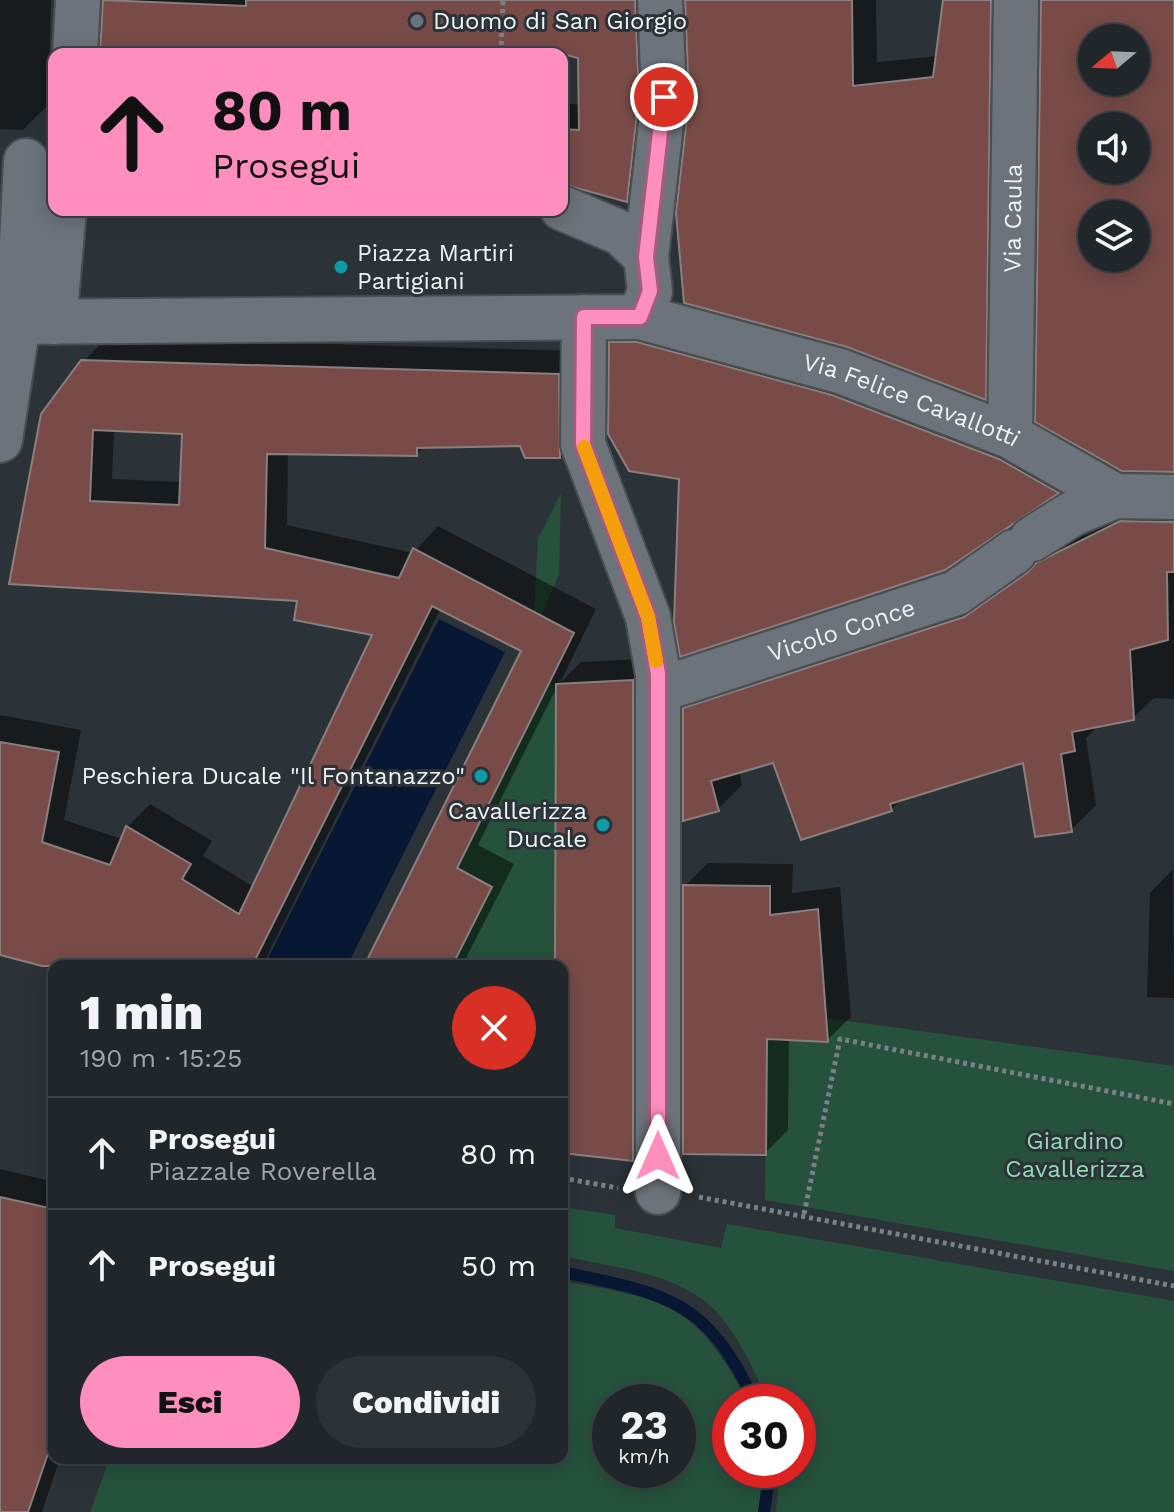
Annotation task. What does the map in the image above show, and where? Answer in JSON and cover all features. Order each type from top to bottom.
[{"type":"street","points":[[75,48],[78,0]]},
{"type":"street","points":[[24,322],[640,317],[650,291],[646,257],[664,97],[660,0]]},
{"type":"street","name":"Via Caula","points":[[1010,436],[1016,0]]},
{"type":"street","points":[[24,322],[27,161]]},
{"type":"street","points":[[568,211],[621,233],[646,257]]},
{"type":"street","points":[[0,440],[24,322],[62,216]]},
{"type":"street","points":[[584,317],[575,370],[583,444],[648,617],[658,682],[658,1192]]},
{"type":"street","name":"Via Felice Cavallotti","points":[[640,317],[840,371],[1010,436],[1115,496],[1174,497]]},
{"type":"street","name":"Vicolo Conce","points":[[658,682],[956,593],[1072,514],[1115,496]]},
{"type":"path","points":[[501,48],[503,0]]},
{"type":"path","points":[[804,1214],[840,1039],[1174,1104]]},
{"type":"path","points":[[568,1179],[804,1214],[1174,1286]]},
{"type":"green space","points":[[561,493],[559,575],[541,615],[534,612],[538,539]]},
{"type":"green space","points":[[549,684],[556,684],[555,960],[455,960],[492,887],[457,868]]},
{"type":"green space","name":"Giardino Cavallerizza","points":[[826,1018],[1174,1066],[1174,1271],[765,1200],[767,1040],[828,1042]]},
{"type":"green space","points":[[568,1208],[615,1215],[615,1228],[721,1248],[727,1224],[1174,1301],[1174,1512],[776,1512],[778,1488],[816,1488],[816,1384],[760,1384],[724,1320],[702,1299],[653,1276],[568,1257]]},
{"type":"green space","points":[[568,1282],[653,1301],[675,1311],[694,1325],[711,1344],[738,1384],[712,1384],[712,1488],[762,1488],[759,1512],[90,1512],[108,1464],[568,1464]]},
{"type":"water","name":"Peschiera Ducale \"Il Fontanazzo\"","points":[[439,619],[505,652],[350,960],[267,960]]},
{"type":"building","points":[[103,0],[246,6],[246,0],[635,0],[639,96],[627,202],[568,186],[568,129],[579,130],[578,58],[568,56],[568,48],[100,48]]},
{"type":"building","points":[[685,0],[852,0],[853,86],[933,77],[943,0],[991,0],[986,400],[847,347],[684,303],[676,213],[689,100]]},
{"type":"building","points":[[1041,0],[1174,0],[1174,472],[1122,471],[1035,422]]},
{"type":"building","points":[[609,342],[637,342],[832,395],[999,459],[1059,493],[945,570],[680,657],[674,623],[679,479],[629,471],[608,434]]},
{"type":"building","points":[[81,360],[559,374],[560,458],[525,458],[520,446],[417,448],[417,456],[267,454],[265,548],[399,578],[413,548],[574,633],[457,868],[492,887],[455,960],[367,960],[521,651],[432,606],[255,960],[48,960],[48,966],[42,966],[0,955],[0,742],[59,752],[42,842],[110,865],[126,826],[191,864],[182,879],[239,914],[372,635],[294,620],[297,601],[9,584],[41,414]],"holes":[[[93,430],[182,434],[179,505],[90,501]]]},
{"type":"building","points":[[1120,521],[1174,522],[1174,572],[1167,572],[1168,640],[1130,650],[1134,720],[1072,732],[1075,751],[1061,754],[1072,832],[1035,837],[1023,763],[890,804],[892,811],[801,840],[773,763],[711,781],[719,811],[683,821],[683,708],[964,617],[1028,572],[1036,563]]},
{"type":"building","name":"Cavallerizza Ducale","points":[[633,680],[633,1161],[568,1154],[568,960],[555,960],[556,684]]},
{"type":"building","points":[[683,885],[770,886],[770,915],[818,909],[828,1042],[767,1039],[766,1155],[683,1154]]},
{"type":"building","points":[[0,1197],[48,1208],[48,1454],[28,1512],[0,1512]]},
{"type":"waterway","points":[[568,1273],[630,1287],[680,1306],[719,1341],[746,1384]]},
{"type":"waterway","points":[[764,1512],[767,1488]]},
{"type":"slow traffic","points":[[584,447],[648,617],[656,661]]},
{"type":"place","name":"Duomo di San Giorgio","points":[[417,21]]},
{"type":"place","name":"Piazza Martiri Partigiani","points":[[341,267]]},
{"type":"place","name":"Peschiera Ducale \"Il Fontanazzo\"","points":[[481,776]]},
{"type":"place","name":"Cavallerizza Ducale","points":[[603,825]]},
{"type":"route","points":[[658,1156],[658,674],[648,617],[583,444],[582,369],[584,317],[640,317],[650,291],[646,257],[661,148],[664,97]]}]
